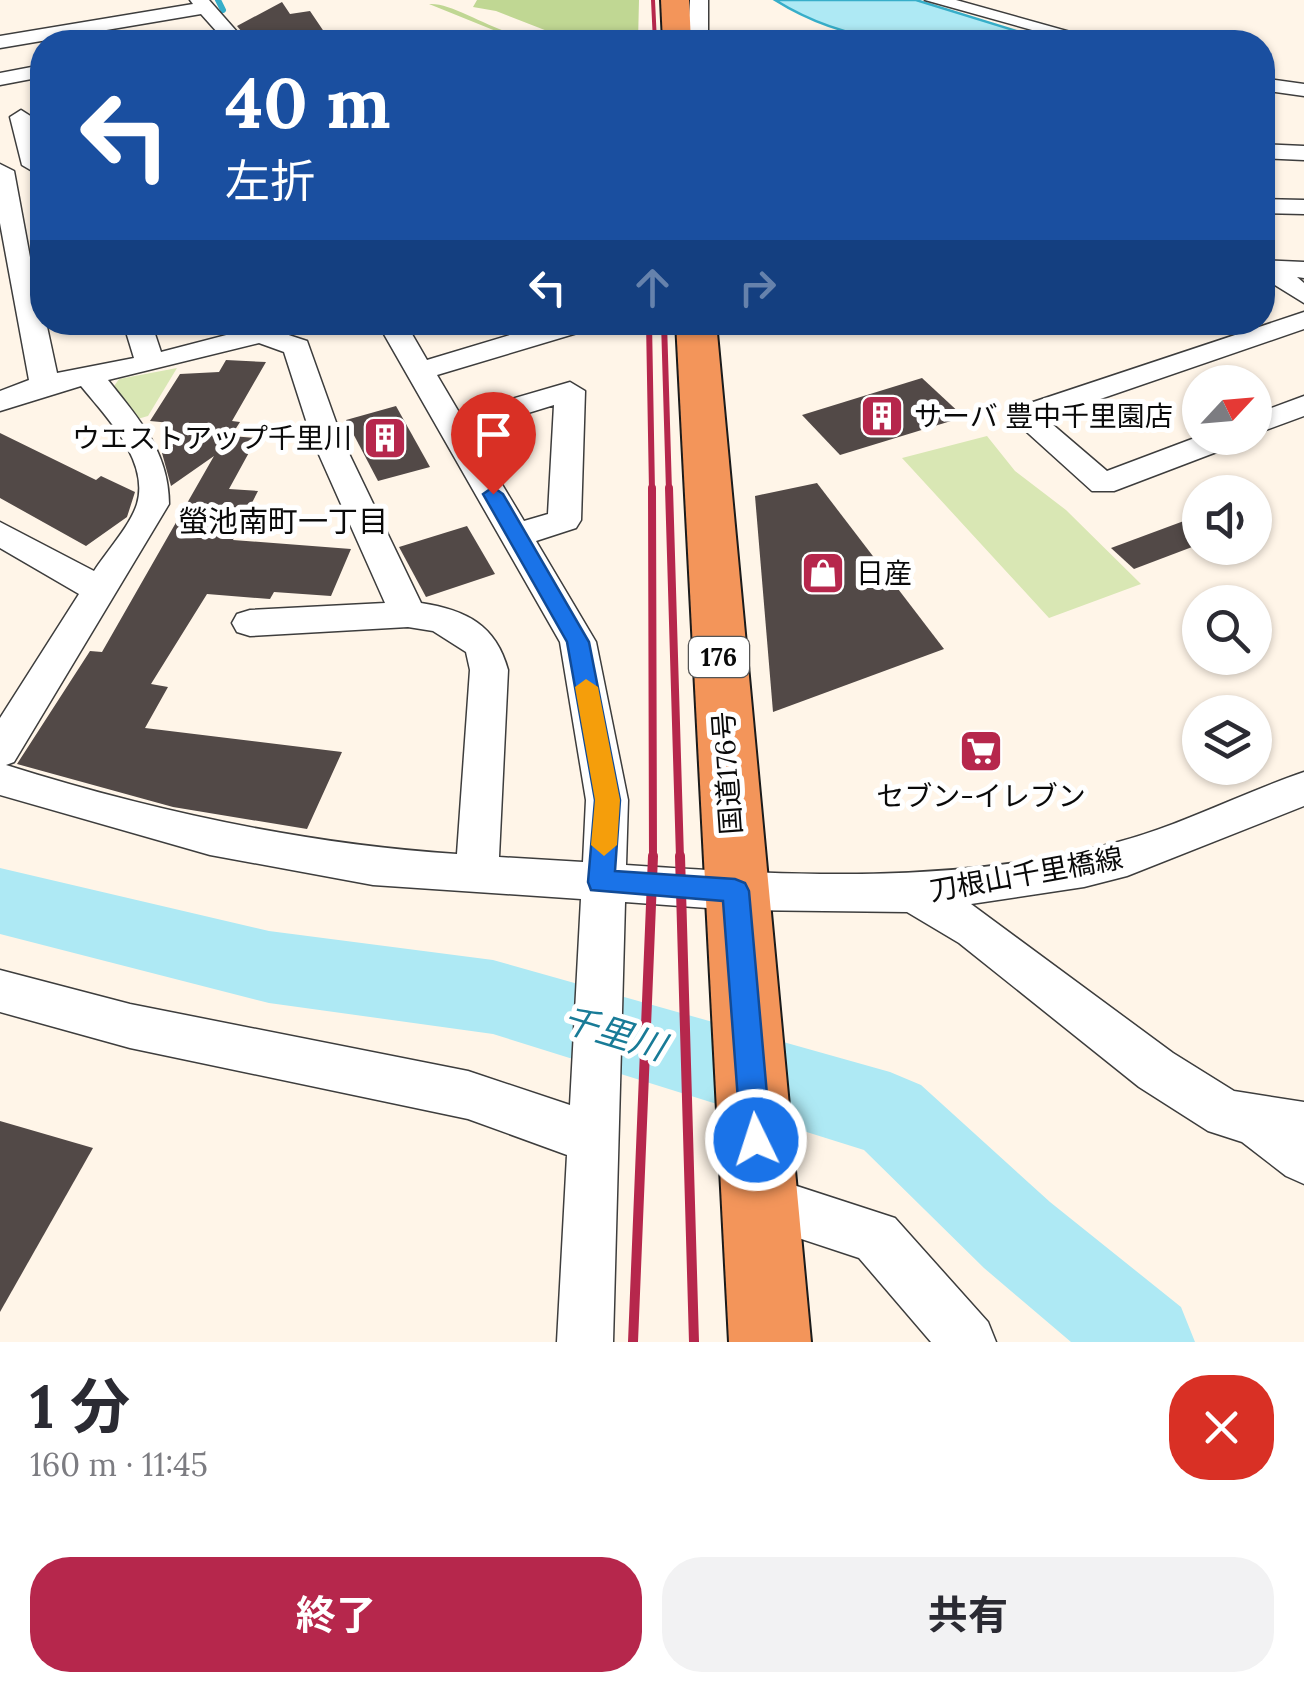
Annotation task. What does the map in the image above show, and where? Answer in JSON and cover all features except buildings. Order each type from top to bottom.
[{"type":"highway","points":[[675,0],[676,30]]},
{"type":"highway","name":"国道176号","points":[[697,335],[770,1342]]},
{"type":"street","points":[[698,30],[699,0]]},
{"type":"street","points":[[714,0],[718,30]]},
{"type":"street","points":[[934,0],[1048,30]]},
{"type":"street","points":[[971,11],[1008,0]]},
{"type":"street","points":[[64,30],[203,4],[223,30]]},
{"type":"street","points":[[0,42],[30,36]]},
{"type":"street","points":[[0,79],[30,74]]},
{"type":"street","points":[[1275,86],[1304,90]]},
{"type":"street","points":[[21,117],[30,142]]},
{"type":"street","points":[[1275,152],[1304,153]]},
{"type":"street","points":[[30,169],[2,182],[18,235],[30,304]]},
{"type":"street","points":[[1275,206],[1304,206]]},
{"type":"street","points":[[1275,267],[1304,270]]},
{"type":"street","points":[[1275,273],[1304,295]]},
{"type":"street","points":[[1275,330],[1304,320]]},
{"type":"street","points":[[35,335],[44,384]]},
{"type":"street","points":[[141,335],[150,362]]},
{"type":"street","points":[[0,402],[44,384],[150,362],[224,335]]},
{"type":"street","points":[[265,335],[297,347],[328,438],[408,614]]},
{"type":"street","points":[[399,335],[578,642],[608,800],[601,882],[585,1342]]},
{"type":"street","points":[[420,371],[540,335]]},
{"type":"street","points":[[1182,454],[1104,484],[1023,416],[1260,335]]},
{"type":"street","points":[[0,751],[97,588],[153,504],[156,476],[149,454],[88,375]]},
{"type":"street","points":[[453,426],[570,391],[564,520],[518,535]]},
{"type":"street","points":[[1272,418],[1304,406]]},
{"type":"street","points":[[0,533],[97,588]]},
{"type":"street","points":[[250,623],[408,614],[442,620],[483,646],[489,670],[478,874]]},
{"type":"street","name":"刀根山千里橋線","points":[[0,779],[210,837],[373,866],[735,891],[913,893],[1127,858],[1304,789]]},
{"type":"street","points":[[913,893],[975,929],[1156,1070],[1226,1114],[1282,1125],[1304,1158]]},
{"type":"street","points":[[0,991],[166,1034],[468,1095],[594,1126]]},
{"type":"street","points":[[759,1188],[876,1237],[968,1342]]},
{"type":"green space","points":[[477,0],[639,0],[638,30],[545,30],[496,11],[473,7]]},
{"type":"green space","points":[[429,4],[457,10],[504,30],[493,30]]},
{"type":"green space","points":[[177,368],[148,416],[134,420],[112,389],[119,379]]},
{"type":"green space","points":[[987,436],[1015,471],[1066,510],[1141,584],[1049,618],[902,458]]},
{"type":"water","points":[[775,0],[916,0],[1013,30],[842,30]]},
{"type":"waterway","points":[[218,0],[223,10]]},
{"type":"waterway","name":"千里川","points":[[0,901],[269,967],[493,997],[890,1115],[1017,1235],[1146,1342]]},
{"type":"railway","points":[[653,0],[654,30]]},
{"type":"railway","points":[[649,335],[652,491]]},
{"type":"railway","points":[[664,335],[669,491]]},
{"type":"railway","points":[[652,488],[653,856]]},
{"type":"railway","points":[[669,488],[680,858]]},
{"type":"railway","points":[[633,1342],[653,856]]},
{"type":"railway","points":[[680,856],[694,1342]]},
{"type":"slow traffic","points":[[586,687],[608,800],[604,845]]},
{"type":"place","name":"サーバ 豊中千里園店","points":[[882,416]]},
{"type":"place","name":"ウエストアップ千里川","points":[[385,438]]},
{"type":"place","name":"日産","points":[[823,573]]},
{"type":"place","name":"セブン-イレブン","points":[[981,751]]},
{"type":"district","name":"螢池南町一丁目","points":[[283,521]]},
{"type":"route","points":[[493,494],[578,642],[608,800],[601,882],[735,891],[756,1140]]}]
